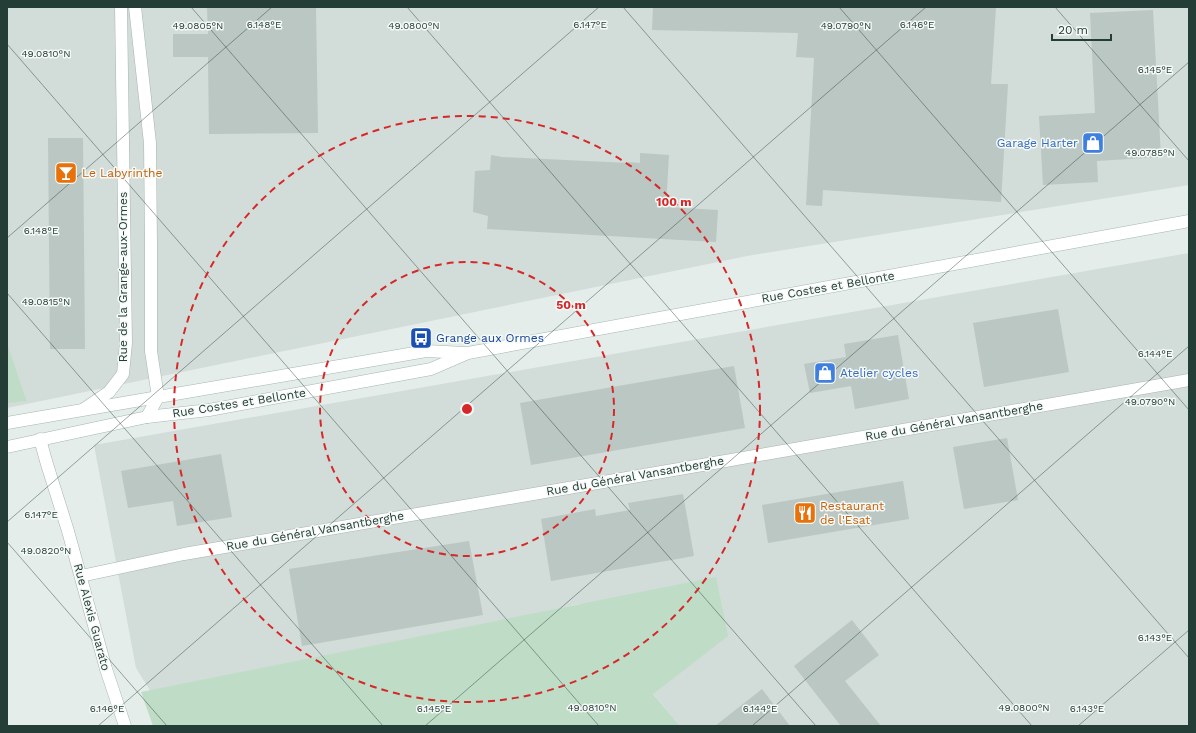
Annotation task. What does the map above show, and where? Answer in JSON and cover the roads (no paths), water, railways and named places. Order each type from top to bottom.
[{"type":"street","name":"Rue de la Grange-aux-Ormes","points":[[84,409],[108,392],[122,374],[126,343],[122,7]]},
{"type":"street","points":[[136,7],[150,143],[151,350],[158,397],[146,417]]},
{"type":"street","name":"Rue Costes et Bellonte","points":[[7,447],[146,417],[209,410],[431,369],[468,353],[1189,221]]},
{"type":"street","name":"Rue Costes et Bellonte","points":[[7,423],[426,351],[468,353]]},
{"type":"street","name":"Rue du Général Vansantberghe","points":[[81,576],[184,554],[1189,380]]},
{"type":"street","name":"Rue Alexis Guarato","points":[[40,439],[81,576],[106,669],[125,726]]},
{"type":"place","name":"Garage Harter","points":[[1093,143]]},
{"type":"place","name":"Le Labyrinthe","points":[[66,173]]},
{"type":"place","name":"Grange aux Ormes","points":[[421,338]]},
{"type":"place","name":"Atelier cycles","points":[[825,373]]},
{"type":"place","name":"Restaurant de l'Esat","points":[[805,513]]}]
